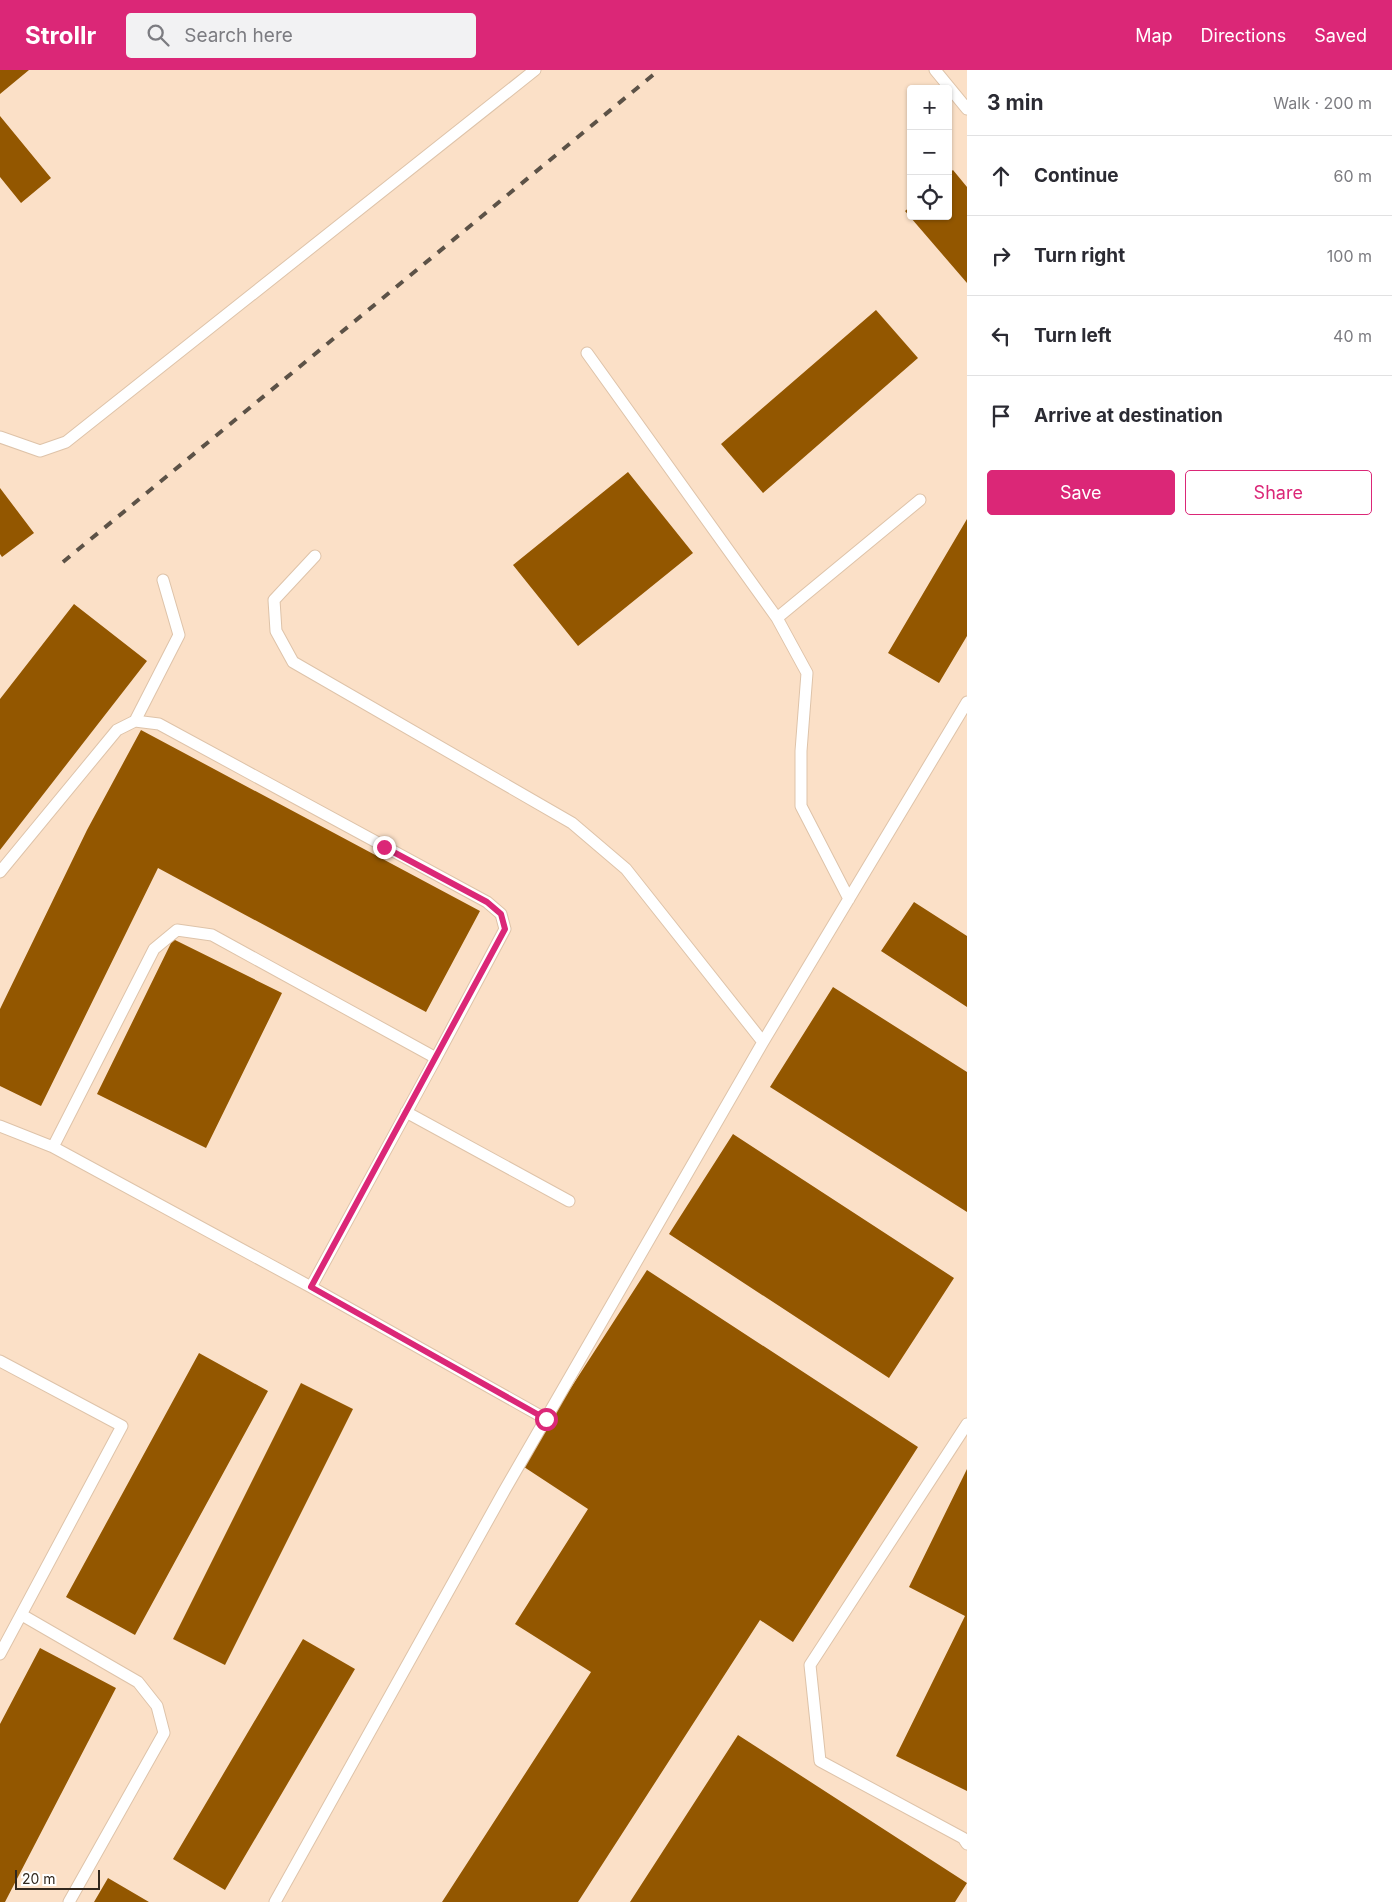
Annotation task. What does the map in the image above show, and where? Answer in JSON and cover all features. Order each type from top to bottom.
[{"type":"lane","points":[[0,437],[40,452],[66,442],[535,70]]},
{"type":"lane","points":[[935,70],[967,110]]},
{"type":"lane","points":[[587,353],[777,618],[807,673],[801,751],[801,806],[849,898]]},
{"type":"lane","points":[[777,618],[920,500]]},
{"type":"lane","points":[[315,556],[274,600],[276,631],[293,662],[572,823],[626,869],[763,1042]]},
{"type":"lane","points":[[135,721],[179,635],[162,580]]},
{"type":"lane","points":[[275,1902],[546,1419],[763,1042],[967,702]]},
{"type":"lane","points":[[0,872],[117,730],[135,721],[159,724],[487,902],[501,914],[505,929],[311,1287]]},
{"type":"lane","points":[[53,1147],[154,949],[177,930],[212,934],[436,1058]]},
{"type":"lane","points":[[406,1112],[569,1201]]},
{"type":"lane","points":[[0,1126],[53,1147],[311,1287],[546,1419]]},
{"type":"lane","points":[[0,1361],[122,1426],[0,1654]]},
{"type":"lane","points":[[967,1424],[810,1666],[820,1761],[963,1838],[967,1844]]},
{"type":"lane","points":[[22,1615],[138,1682],[157,1706],[164,1733],[70,1902]]},
{"type":"shaded area","points":[[0,70],[967,70],[967,1902],[0,1902]]},
{"type":"building","points":[[0,70],[29,70],[0,94]]},
{"type":"building","points":[[0,116],[51,178],[21,203],[0,177]]},
{"type":"building","points":[[952,171],[967,187],[967,283],[913,220],[952,220]]},
{"type":"building","points":[[876,310],[918,358],[763,493],[721,444]]},
{"type":"building","points":[[628,472],[693,553],[578,646],[513,565]]},
{"type":"building","points":[[0,488],[34,533],[2,557],[0,554]]},
{"type":"building","points":[[967,519],[967,636],[939,683],[888,653]]},
{"type":"building","points":[[74,604],[147,661],[0,850],[0,699]]},
{"type":"building","points":[[141,730],[480,911],[426,1012],[158,868],[41,1106],[0,1086],[0,1009],[87,830]]},
{"type":"building","points":[[914,902],[967,936],[967,1007],[881,951]]},
{"type":"building","points":[[173,939],[282,993],[206,1148],[97,1094]]},
{"type":"building","points":[[833,987],[967,1072],[967,1212],[770,1087]]},
{"type":"building","points":[[733,1134],[954,1278],[889,1378],[669,1234]]},
{"type":"building","points":[[647,1270],[918,1447],[793,1642],[760,1620],[578,1902],[442,1902],[591,1672],[515,1624],[588,1509],[521,1465]]},
{"type":"building","points":[[199,1353],[268,1391],[135,1635],[66,1597]]},
{"type":"building","points":[[301,1383],[353,1409],[225,1665],[173,1639]]},
{"type":"building","points":[[967,1469],[967,1791],[896,1756],[965,1616],[909,1587]]},
{"type":"building","points":[[303,1639],[355,1669],[225,1890],[173,1859]]},
{"type":"building","points":[[40,1648],[116,1688],[5,1902],[0,1902],[0,1724]]},
{"type":"building","points":[[738,1735],[967,1883],[955,1902],[630,1902]]},
{"type":"building","points":[[108,1878],[149,1902],[94,1902]]},
{"type":"railway","points":[[63,562],[659,70]]},
{"type":"route","points":[[384,847],[487,902],[501,914],[505,929],[311,1287],[546,1419]]}]
